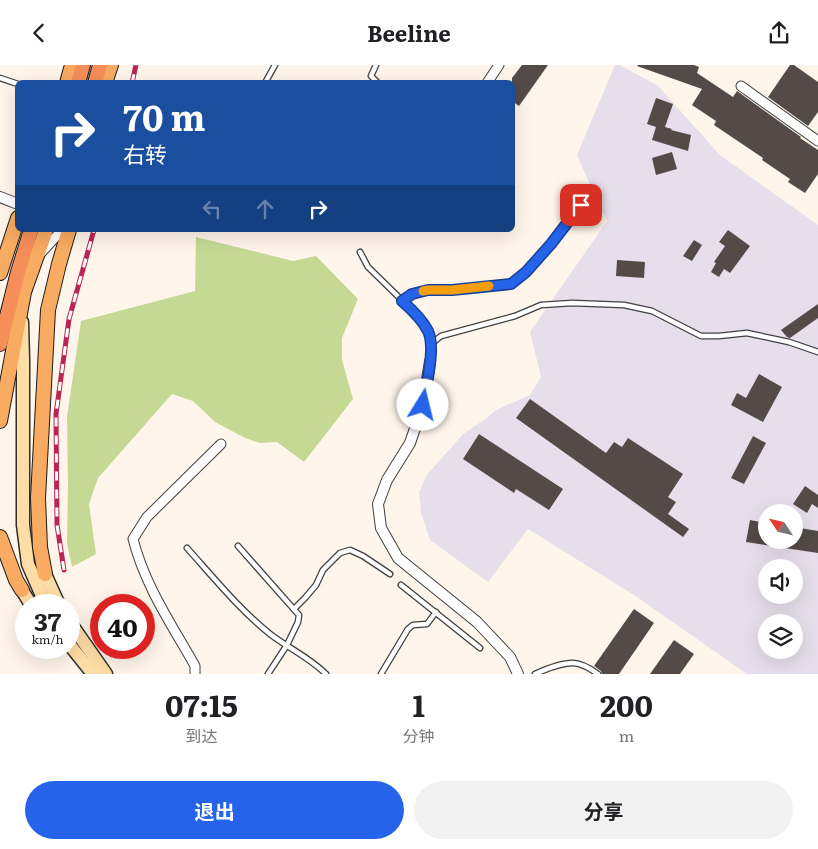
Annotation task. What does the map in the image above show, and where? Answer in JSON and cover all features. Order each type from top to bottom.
[{"type":"highway","points":[[79,80],[83,65]]},
{"type":"highway","points":[[96,80],[100,65]]},
{"type":"highway","points":[[0,344],[18,271],[30,232]]},
{"type":"main road","points":[[68,80],[72,65]]},
{"type":"main road","points":[[106,80],[111,65]]},
{"type":"main road","points":[[112,80],[116,65]]},
{"type":"main road","points":[[1,266],[15,226]]},
{"type":"main road","points":[[0,421],[24,292],[45,232]]},
{"type":"main road","points":[[54,594],[46,574],[40,547],[38,498],[48,310],[67,232]]},
{"type":"main road","points":[[21,307],[23,360],[19,526],[24,566],[36,594]]},
{"type":"main road","points":[[5,389],[12,381],[18,380],[21,401],[23,525],[28,564],[41,594]]},
{"type":"main road","points":[[0,537],[16,580],[24,594]]},
{"type":"main road","points":[[80,637],[106,674]]},
{"type":"main road","points":[[80,649],[100,674]]},
{"type":"main road","points":[[78,659],[91,674]]},
{"type":"main road","points":[[80,659],[91,674]]},
{"type":"street","points":[[489,80],[499,65]]},
{"type":"street","points":[[740,86],[818,141]]},
{"type":"street","points":[[0,197],[15,203]]},
{"type":"street","points":[[35,259],[60,232]]},
{"type":"street","points":[[430,361],[423,405],[410,443],[386,480],[378,505],[381,528],[398,558],[478,622],[510,657],[518,674]]},
{"type":"street","points":[[195,674],[195,666],[151,589],[138,558],[133,539],[147,517],[221,444]]},
{"type":"lane","points":[[266,80],[274,65]]},
{"type":"lane","points":[[375,80],[371,76],[376,65]]},
{"type":"lane","points":[[0,78],[15,83]]},
{"type":"lane","points":[[402,301],[412,294],[428,290],[452,290],[511,284],[526,272],[551,244],[591,191]]},
{"type":"lane","points":[[360,252],[368,267],[412,311],[428,330],[431,344],[430,361]]},
{"type":"lane","points":[[431,344],[441,337],[515,316],[541,305],[572,303],[624,305],[652,311],[701,336],[747,333],[789,342],[818,352]]},
{"type":"lane","points":[[238,546],[298,615],[298,622],[287,645],[268,674]]},
{"type":"lane","points":[[187,548],[241,608],[271,635],[318,666],[326,674]]},
{"type":"lane","points":[[294,609],[316,585],[323,570],[340,553],[350,551],[363,556],[390,574]]},
{"type":"lane","points":[[401,585],[480,648]]},
{"type":"lane","points":[[381,674],[408,629],[413,625],[427,624],[436,612]]},
{"type":"lane","points":[[535,674],[546,669],[574,663],[589,667],[598,674]]},
{"type":"shaded area","points":[[615,65],[620,65],[658,86],[720,155],[818,225],[818,674],[747,674],[634,595],[528,529],[488,582],[430,540],[421,512],[419,493],[426,476],[463,434],[496,410],[530,395],[541,377],[530,332],[607,221],[577,155]]},
{"type":"green space","points":[[196,237],[293,261],[316,256],[358,299],[342,338],[342,360],[353,399],[304,462],[277,442],[260,443],[245,438],[215,422],[193,401],[172,394],[98,478],[89,504],[96,554],[72,567],[67,544],[67,417],[81,321],[195,291]]},
{"type":"building","points":[[522,65],[548,65],[519,106],[515,103],[515,80],[512,80]]},
{"type":"building","points":[[638,65],[694,65],[699,67],[697,73],[733,97],[737,91],[818,150],[818,174],[805,193],[788,182],[790,179],[762,160],[763,158],[714,125],[716,121],[692,105],[702,89]]},
{"type":"building","points":[[790,65],[794,65],[818,82],[818,112],[808,126],[768,97]]},
{"type":"building","points":[[656,98],[673,104],[665,127],[691,135],[688,151],[652,140],[656,127],[647,124]]},
{"type":"building","points":[[672,152],[677,169],[656,175],[652,158]]},
{"type":"building","points":[[728,230],[750,246],[730,273],[724,269],[719,277],[711,272],[716,263],[714,262],[725,246],[719,242]]},
{"type":"building","points":[[694,240],[702,245],[692,261],[683,256]]},
{"type":"building","points":[[617,260],[645,262],[644,278],[616,276]]},
{"type":"building","points":[[818,304],[818,318],[790,338],[787,337],[781,330]]},
{"type":"building","points":[[759,374],[782,387],[763,422],[731,405],[737,393],[746,398]]},
{"type":"building","points":[[530,399],[606,453],[614,442],[622,447],[628,438],[683,474],[668,497],[676,502],[668,514],[689,529],[683,537],[516,418]]},
{"type":"building","points":[[479,434],[563,489],[549,510],[516,489],[514,493],[463,459]]},
{"type":"building","points":[[753,436],[766,443],[744,484],[731,478]]},
{"type":"building","points":[[805,486],[818,495],[818,508],[812,504],[807,513],[803,510],[803,504],[793,504]]},
{"type":"building","points":[[750,520],[758,522],[758,544],[746,542]]},
{"type":"building","points":[[803,528],[818,531],[818,553],[792,549],[803,549]]},
{"type":"building","points":[[634,609],[654,623],[619,674],[602,674],[594,666]]},
{"type":"building","points":[[674,640],[694,654],[680,674],[650,674]]},
{"type":"railway","points":[[133,80],[136,65]]},
{"type":"railway","points":[[64,570],[57,525],[56,414],[69,319],[93,232]]},
{"type":"slow traffic","points":[[423,291],[489,286]]},
{"type":"route","points":[[423,405],[431,344],[428,330],[402,301],[412,294],[428,290],[452,290],[511,284],[526,272],[551,244],[581,205]]}]
